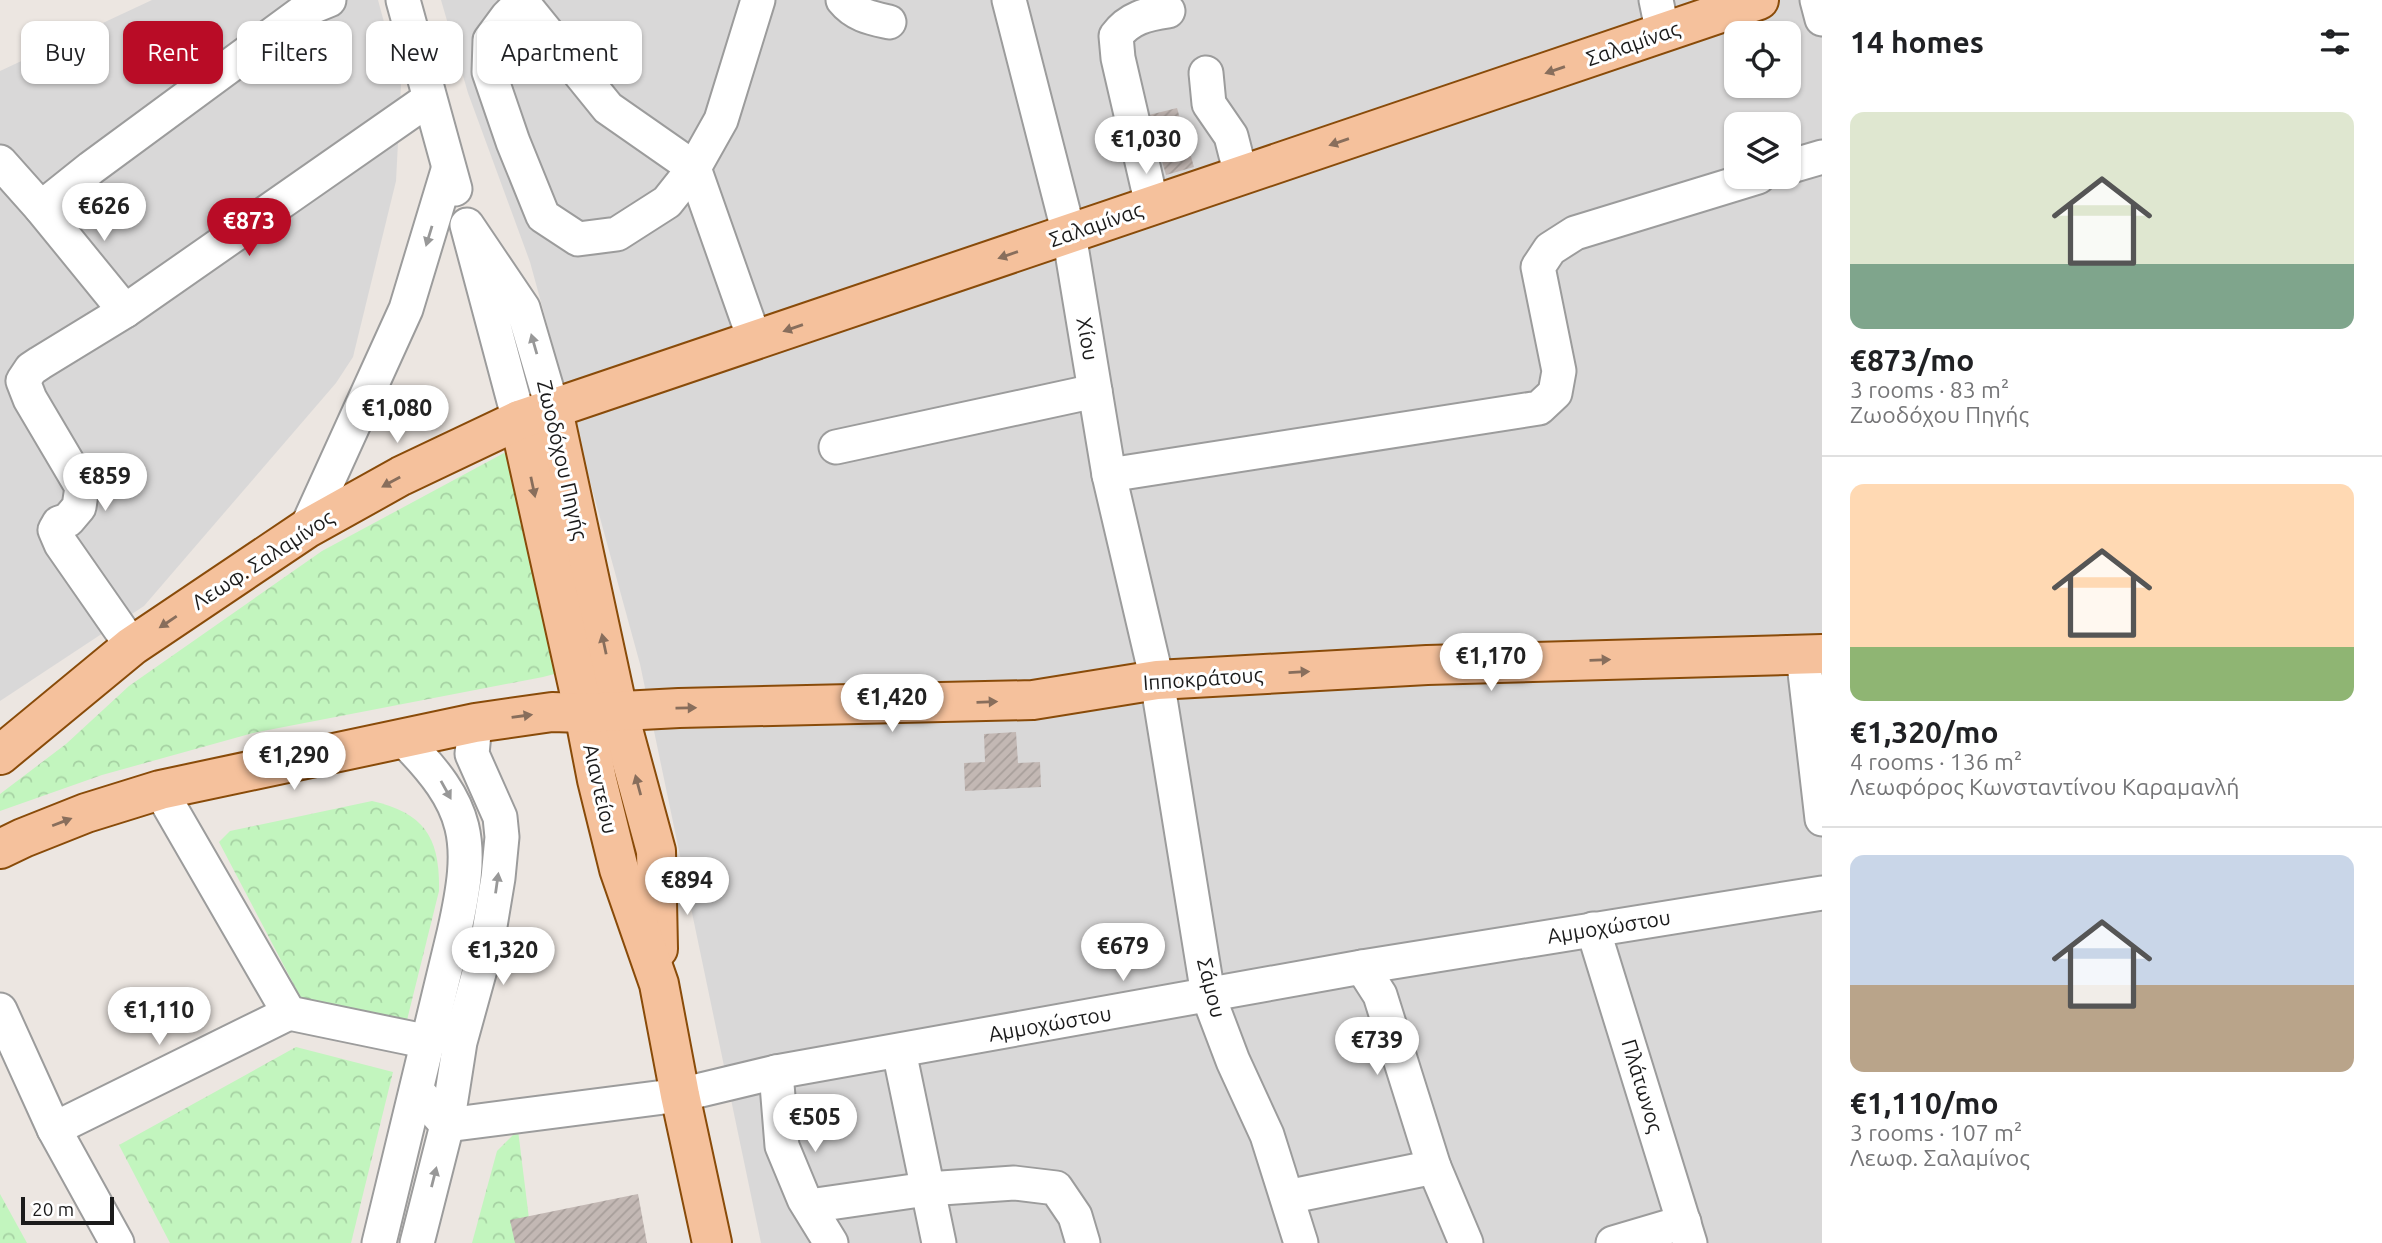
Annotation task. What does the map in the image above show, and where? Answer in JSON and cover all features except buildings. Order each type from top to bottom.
[{"type":"main road","name":"Σαλαμίνας","points":[[536,415],[1241,175],[1659,17],[1759,0]]},
{"type":"main road","name":"Λεωφ. Σαλαμίνος","points":[[0,755],[132,646],[306,529],[401,476],[536,415]]},
{"type":"main road","name":"Ζωοδόχου Πηγής","points":[[536,415],[601,712]]},
{"type":"main road","name":"Ιπποκράτους","points":[[601,712],[1033,700],[1157,680],[1427,665],[1812,654]]},
{"type":"main road","points":[[0,766],[67,700]]},
{"type":"main road","points":[[0,849],[86,813],[160,790],[475,723],[552,712],[601,712]]},
{"type":"main road","name":"Αιαντείου","points":[[601,712],[597,780],[619,869],[659,984],[712,1243]]},
{"type":"street","points":[[41,208],[307,9],[329,0]]},
{"type":"street","name":"Ζωοδόχου Πηγής","points":[[403,0],[448,170],[467,225],[523,308],[536,415]]},
{"type":"street","points":[[755,341],[694,168],[608,108],[523,1],[490,40],[489,72],[513,142],[543,216],[578,239],[617,234],[667,202],[694,168],[721,120],[758,0]]},
{"type":"street","points":[[843,0],[850,10],[868,18],[889,22]]},
{"type":"street","name":"Χίου","points":[[1009,0],[1069,234],[1109,475],[1157,680]]},
{"type":"street","points":[[1817,0],[1822,19]]},
{"type":"street","points":[[1152,205],[1118,58],[1116,36],[1124,26],[1139,17],[1168,11]]},
{"type":"street","points":[[1206,73],[1209,104],[1231,136],[1241,175]]},
{"type":"street","points":[[132,646],[61,544],[55,530],[59,523],[68,520],[79,507],[82,487],[30,399],[23,381],[31,369],[125,311],[429,99]]},
{"type":"street","points":[[1801,163],[1822,157]]},
{"type":"street","points":[[0,162],[125,311]]},
{"type":"street","points":[[306,529],[407,309],[448,170]]},
{"type":"street","points":[[1109,475],[1539,408],[1555,393],[1559,371],[1538,267],[1550,250],[1575,233],[1724,187]]},
{"type":"street","points":[[836,447],[1096,391]]},
{"type":"street","points":[[1812,654],[1822,819]]},
{"type":"street","name":"Σάμου","points":[[1157,680],[1208,995],[1233,1061],[1268,1135],[1301,1243]]},
{"type":"street","points":[[417,1243],[447,1125],[460,1042],[487,944],[502,837],[500,817],[472,754],[475,723]]},
{"type":"street","points":[[379,1243],[464,889],[467,856],[461,822],[445,786],[402,738]]},
{"type":"street","points":[[160,790],[289,1013]]},
{"type":"street","name":"Αμμοχώστου","points":[[447,1125],[680,1095],[776,1072],[1362,967],[1822,893]]},
{"type":"street","name":"Πλάτωνος","points":[[1593,929],[1687,1232]]},
{"type":"street","points":[[1362,967],[1380,995],[1434,1167],[1466,1243]]},
{"type":"street","points":[[0,1010],[54,1129],[117,1243]]},
{"type":"street","points":[[54,1129],[289,1013],[429,1042]]},
{"type":"street","points":[[899,1051],[939,1243]]},
{"type":"street","points":[[776,1072],[782,1146],[809,1206],[831,1243]]},
{"type":"street","points":[[417,1091],[447,1125]]},
{"type":"street","points":[[1286,1197],[1434,1167]]},
{"type":"street","points":[[809,1206],[927,1189],[1014,1183],[1056,1188],[1075,1216],[1083,1243]]},
{"type":"street","points":[[1613,1243],[1687,1232]]},
{"type":"shaded area","points":[[152,0],[378,0],[384,21],[366,21],[366,84],[401,84],[396,181],[353,357],[336,383],[144,606],[0,701],[0,71],[21,61],[21,84],[109,84],[107,21]]},
{"type":"shaded area","points":[[441,0],[1822,0],[1822,1243],[761,1243],[640,664],[530,262],[463,76],[463,21],[447,21]]},
{"type":"green space","points":[[504,453],[517,455],[562,672],[253,733],[102,775],[0,811],[0,794],[66,744],[129,686],[322,551]]},
{"type":"green space","points":[[372,801],[390,806],[417,821],[432,842],[439,872],[439,891],[406,1024],[304,1004],[219,842],[230,831]]},
{"type":"green space","points":[[296,1047],[393,1072],[351,1243],[170,1243],[119,1145]]},
{"type":"green space","points":[[518,1130],[532,1243],[472,1243],[497,1151]]},
{"type":"green space","points":[[0,1194],[27,1243],[0,1243]]}]
